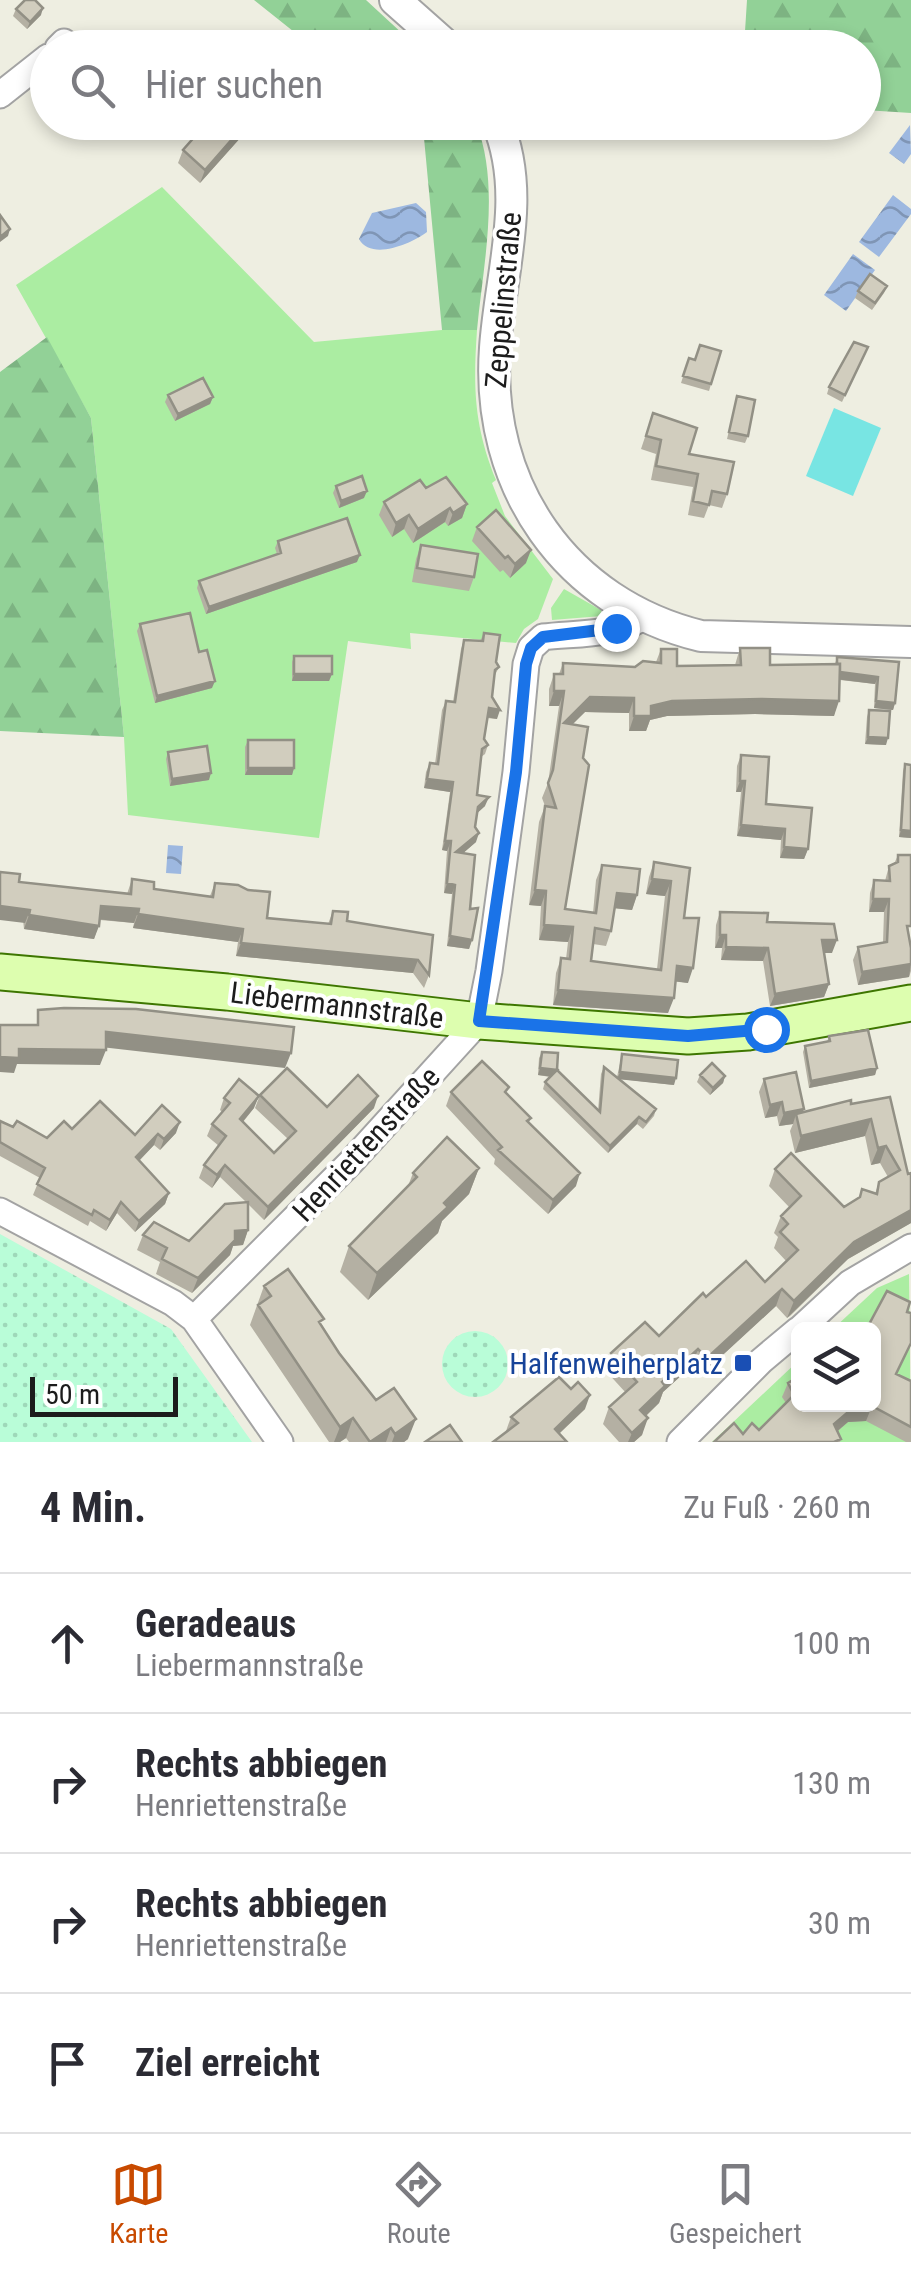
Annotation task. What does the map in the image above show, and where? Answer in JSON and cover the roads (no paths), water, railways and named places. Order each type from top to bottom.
[{"type":"main road","name":"Liebermannstraße","points":[[0,972],[98,978],[479,1021],[688,1036],[748,1032],[911,1003]]},
{"type":"street","points":[[395,0],[428,30]]},
{"type":"street","points":[[0,95],[30,71]]},
{"type":"street","name":"Zeppelinstraße","points":[[502,140],[512,196],[494,350],[494,409],[518,492],[543,532],[592,584],[669,628],[701,636],[911,642]]},
{"type":"street","points":[[479,1021],[516,772],[528,655],[543,637],[616,628],[633,624],[644,616]]},
{"type":"street","name":"Henriettenstraße","points":[[194,1319],[363,1150],[479,1021]]},
{"type":"street","points":[[0,1211],[172,1303],[194,1319],[280,1442]]},
{"type":"street","points":[[808,1322],[850,1284],[911,1246]]},
{"type":"street","points":[[680,1442],[791,1337]]},
{"type":"water","points":[[910,125],[911,154],[904,164],[889,153]]},
{"type":"water","points":[[893,195],[911,209],[911,214],[879,257],[859,242]]},
{"type":"water","points":[[416,203],[426,212],[427,232],[420,237],[382,250],[365,246],[359,239],[372,213]]},
{"type":"water","points":[[853,254],[875,270],[846,311],[824,295]]},
{"type":"water","points":[[168,845],[183,846],[181,874],[166,873]]},
{"type":"place","name":"Halfenweiherplatz","points":[[743,1363]]}]
